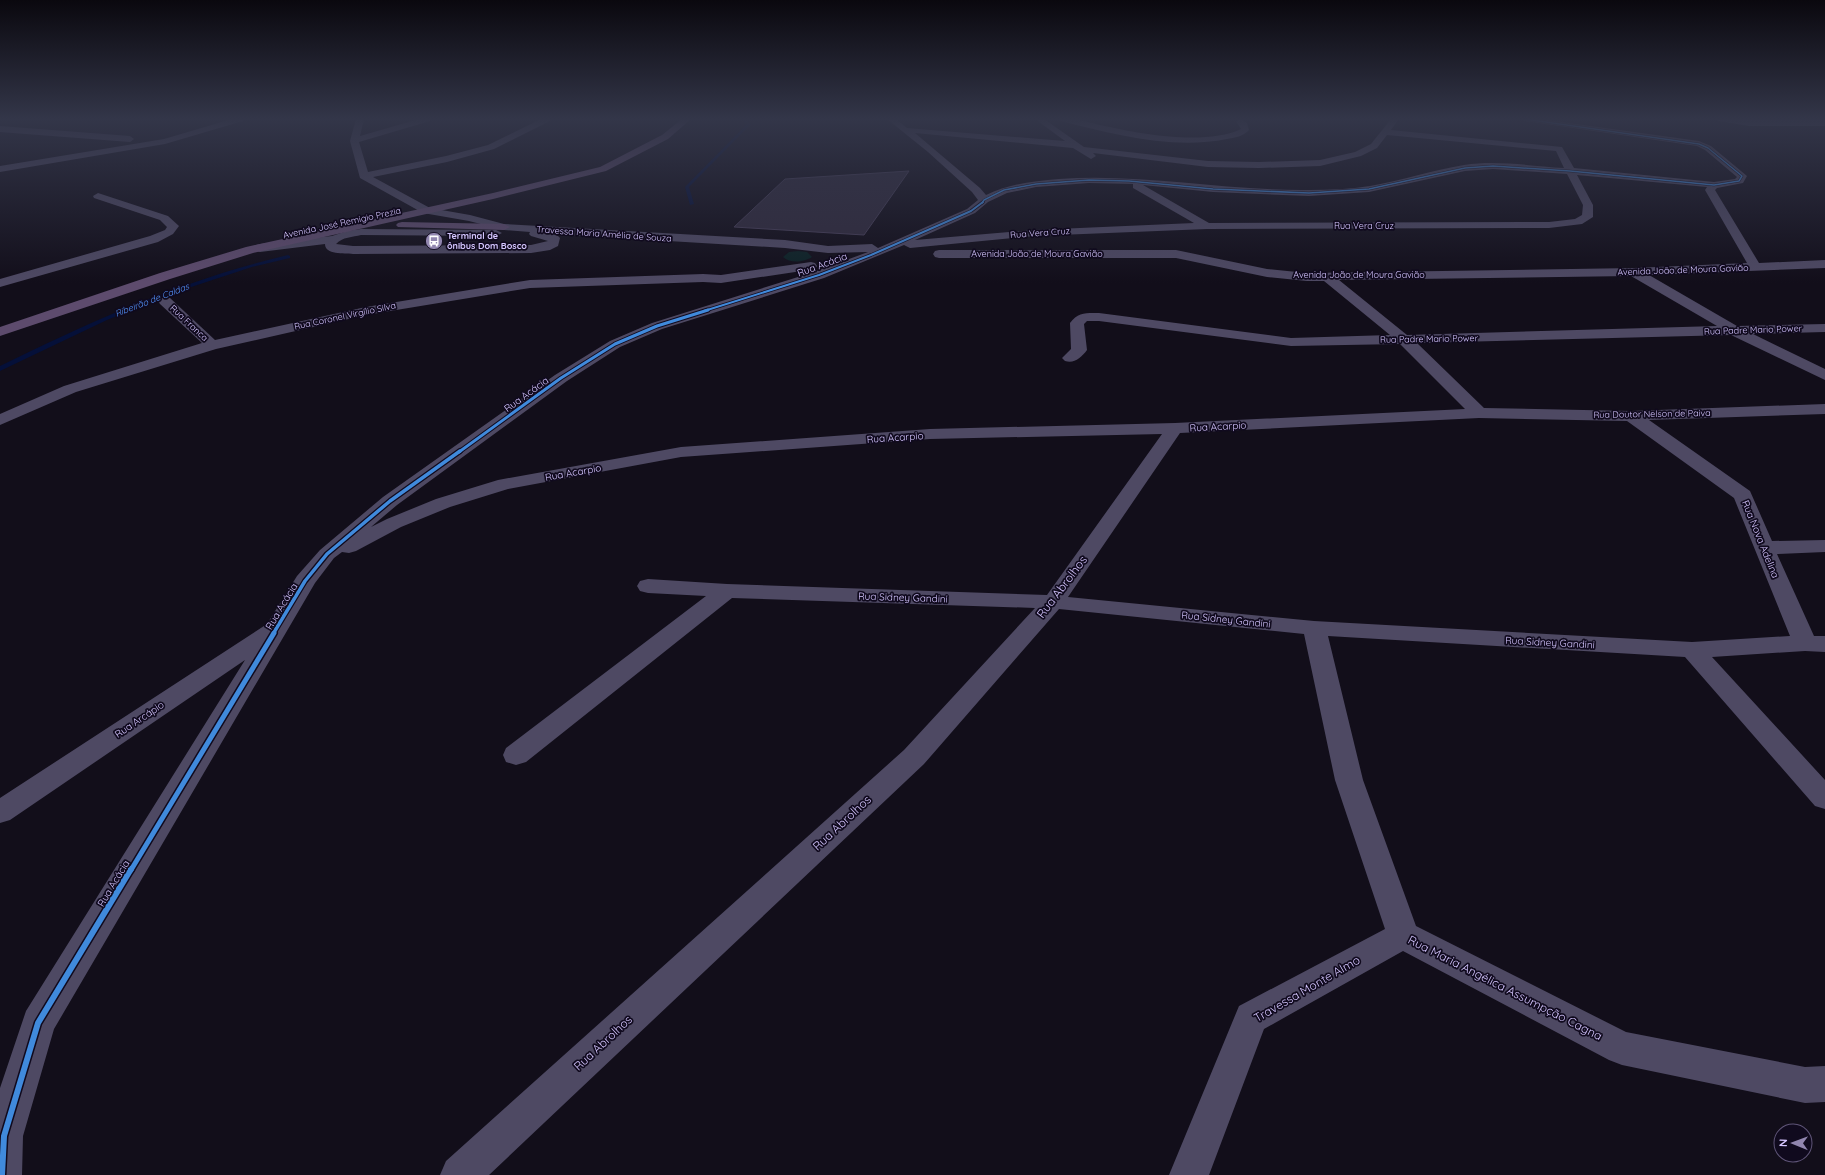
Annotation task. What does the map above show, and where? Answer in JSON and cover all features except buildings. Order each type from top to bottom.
[{"type":"main road","name":"Avenida José Remigio Prezia","points":[[0,332],[165,276],[250,250],[361,225],[567,174]]},
{"type":"main road","points":[[423,209],[551,183],[585,174]]},
{"type":"main road","name":"Avenida José Remigio Prezia","points":[[0,321],[88,291],[259,242],[423,209]]},
{"type":"main road","points":[[361,225],[504,227]]},
{"type":"street","points":[[364,176],[375,174]]},
{"type":"street","points":[[957,174],[976,190],[984,200]]},
{"type":"street","points":[[1118,174],[1207,226]]},
{"type":"street","points":[[703,278],[721,279],[805,267],[867,256],[971,211],[984,200],[1004,190],[1036,184],[1090,180],[1129,181],[1213,189],[1309,193],[1369,189],[1438,174]]},
{"type":"street","name":"Rua Vera Cruz","points":[[797,247],[857,249],[1034,233],[1207,226],[1513,226],[1578,222],[1587,217],[1588,205],[1572,174]]},
{"type":"street","points":[[1599,174],[1714,185],[1739,181],[1742,176],[1739,174]]},
{"type":"street","points":[[364,176],[423,209]]},
{"type":"street","points":[[1714,185],[1710,190],[1754,267]]},
{"type":"street","points":[[0,283],[154,239],[169,232],[173,226],[164,218],[98,196]]},
{"type":"street","name":"Travessa Maria Amélia de Souza","points":[[423,209],[470,218],[504,227],[628,236],[785,244],[797,247]]},
{"type":"street","points":[[250,250],[334,239],[347,234],[372,232],[529,234],[543,235],[554,238],[562,244]]},
{"type":"street","points":[[334,239],[330,245],[335,248],[353,250],[531,249],[546,248],[562,244],[585,244],[628,236]]},
{"type":"street","points":[[734,242],[766,256],[805,267]]},
{"type":"street","points":[[766,256],[782,250],[797,247]]},
{"type":"street","points":[[805,267],[819,257],[820,251],[817,248]]},
{"type":"street","name":"Avenida João de Moura Gavião","points":[[867,256],[1176,254],[1267,273],[1291,276],[1327,277],[1634,272],[1825,264]]},
{"type":"street","name":"Rua Acácia","points":[[2,1175],[4,1136],[38,1023],[305,581],[327,554],[390,500],[561,378],[615,344],[657,326],[820,275],[867,256]]},
{"type":"street","points":[[703,278],[728,271],[750,262]]},
{"type":"street","points":[[1634,272],[1735,331],[1825,375]]},
{"type":"street","points":[[1327,277],[1405,340],[1479,413]]},
{"type":"street","name":"Rua Coronel Virgílio Silva","points":[[0,420],[70,389],[212,344],[366,311],[530,284],[703,278]]},
{"type":"street","name":"Rua Franca","points":[[165,301],[212,344]]},
{"type":"street","name":"Rua Padre Mario Power","points":[[1070,358],[1079,350],[1077,323],[1083,318],[1099,317],[1290,342],[1825,328]]},
{"type":"street","name":"Rua Doutor Nelson de Paiva","points":[[1479,413],[1631,416],[1825,409]]},
{"type":"street","name":"Rua Acarpio","points":[[327,554],[346,549],[394,523],[443,503],[505,484],[681,452],[930,434],[1175,428],[1479,413]]},
{"type":"street","name":"Rua Nova Adelina","points":[[1631,416],[1743,495],[1764,548],[1815,643]]},
{"type":"street","name":"Rua Abrolhos","points":[[460,1175],[914,757],[1053,602],[1175,428]]},
{"type":"street","points":[[1764,548],[1825,546]]},
{"type":"street","name":"Rua Sidney Gandini","points":[[648,586],[727,591],[1053,602],[1314,628],[1692,650],[1815,643]]},
{"type":"street","points":[[516,756],[727,591]]},
{"type":"street","name":"Rua Arcápio","points":[[0,812],[279,626]]},
{"type":"street","name":"Rua Maria Angélica Assumpção Cagna","points":[[1314,628],[1349,780],[1404,935],[1622,1048],[1805,1085],[1825,1084]]},
{"type":"street","points":[[1815,643],[1825,656]]},
{"type":"street","points":[[1692,650],[1825,798]]},
{"type":"street","name":"Travessa Monte Almo","points":[[1188,1175],[1251,1018],[1404,935]]},
{"type":"green space","points":[[789,252],[807,252],[812,257],[798,262],[790,261],[783,257]]},
{"type":"waterway","name":"Ribeirão de Caldas","points":[[692,204],[687,187],[700,174]]},
{"type":"waterway","name":"Ribeirão de Caldas","points":[[0,369],[105,318],[141,303],[213,277],[288,257]]},
{"type":"cycle path","points":[[2,1175],[4,1136],[38,1023],[305,581],[327,554],[390,501],[561,378],[615,344],[657,326],[819,275],[871,255],[971,211],[984,200],[1004,190],[1036,184],[1089,180],[1129,181],[1213,189],[1309,193],[1369,189],[1438,174]]},
{"type":"cycle path","points":[[1599,174],[1714,185],[1739,181],[1742,176],[1739,174]]},
{"type":"place","name":"Terminal de ônibus Dom Bosco","points":[[434,241]]}]
